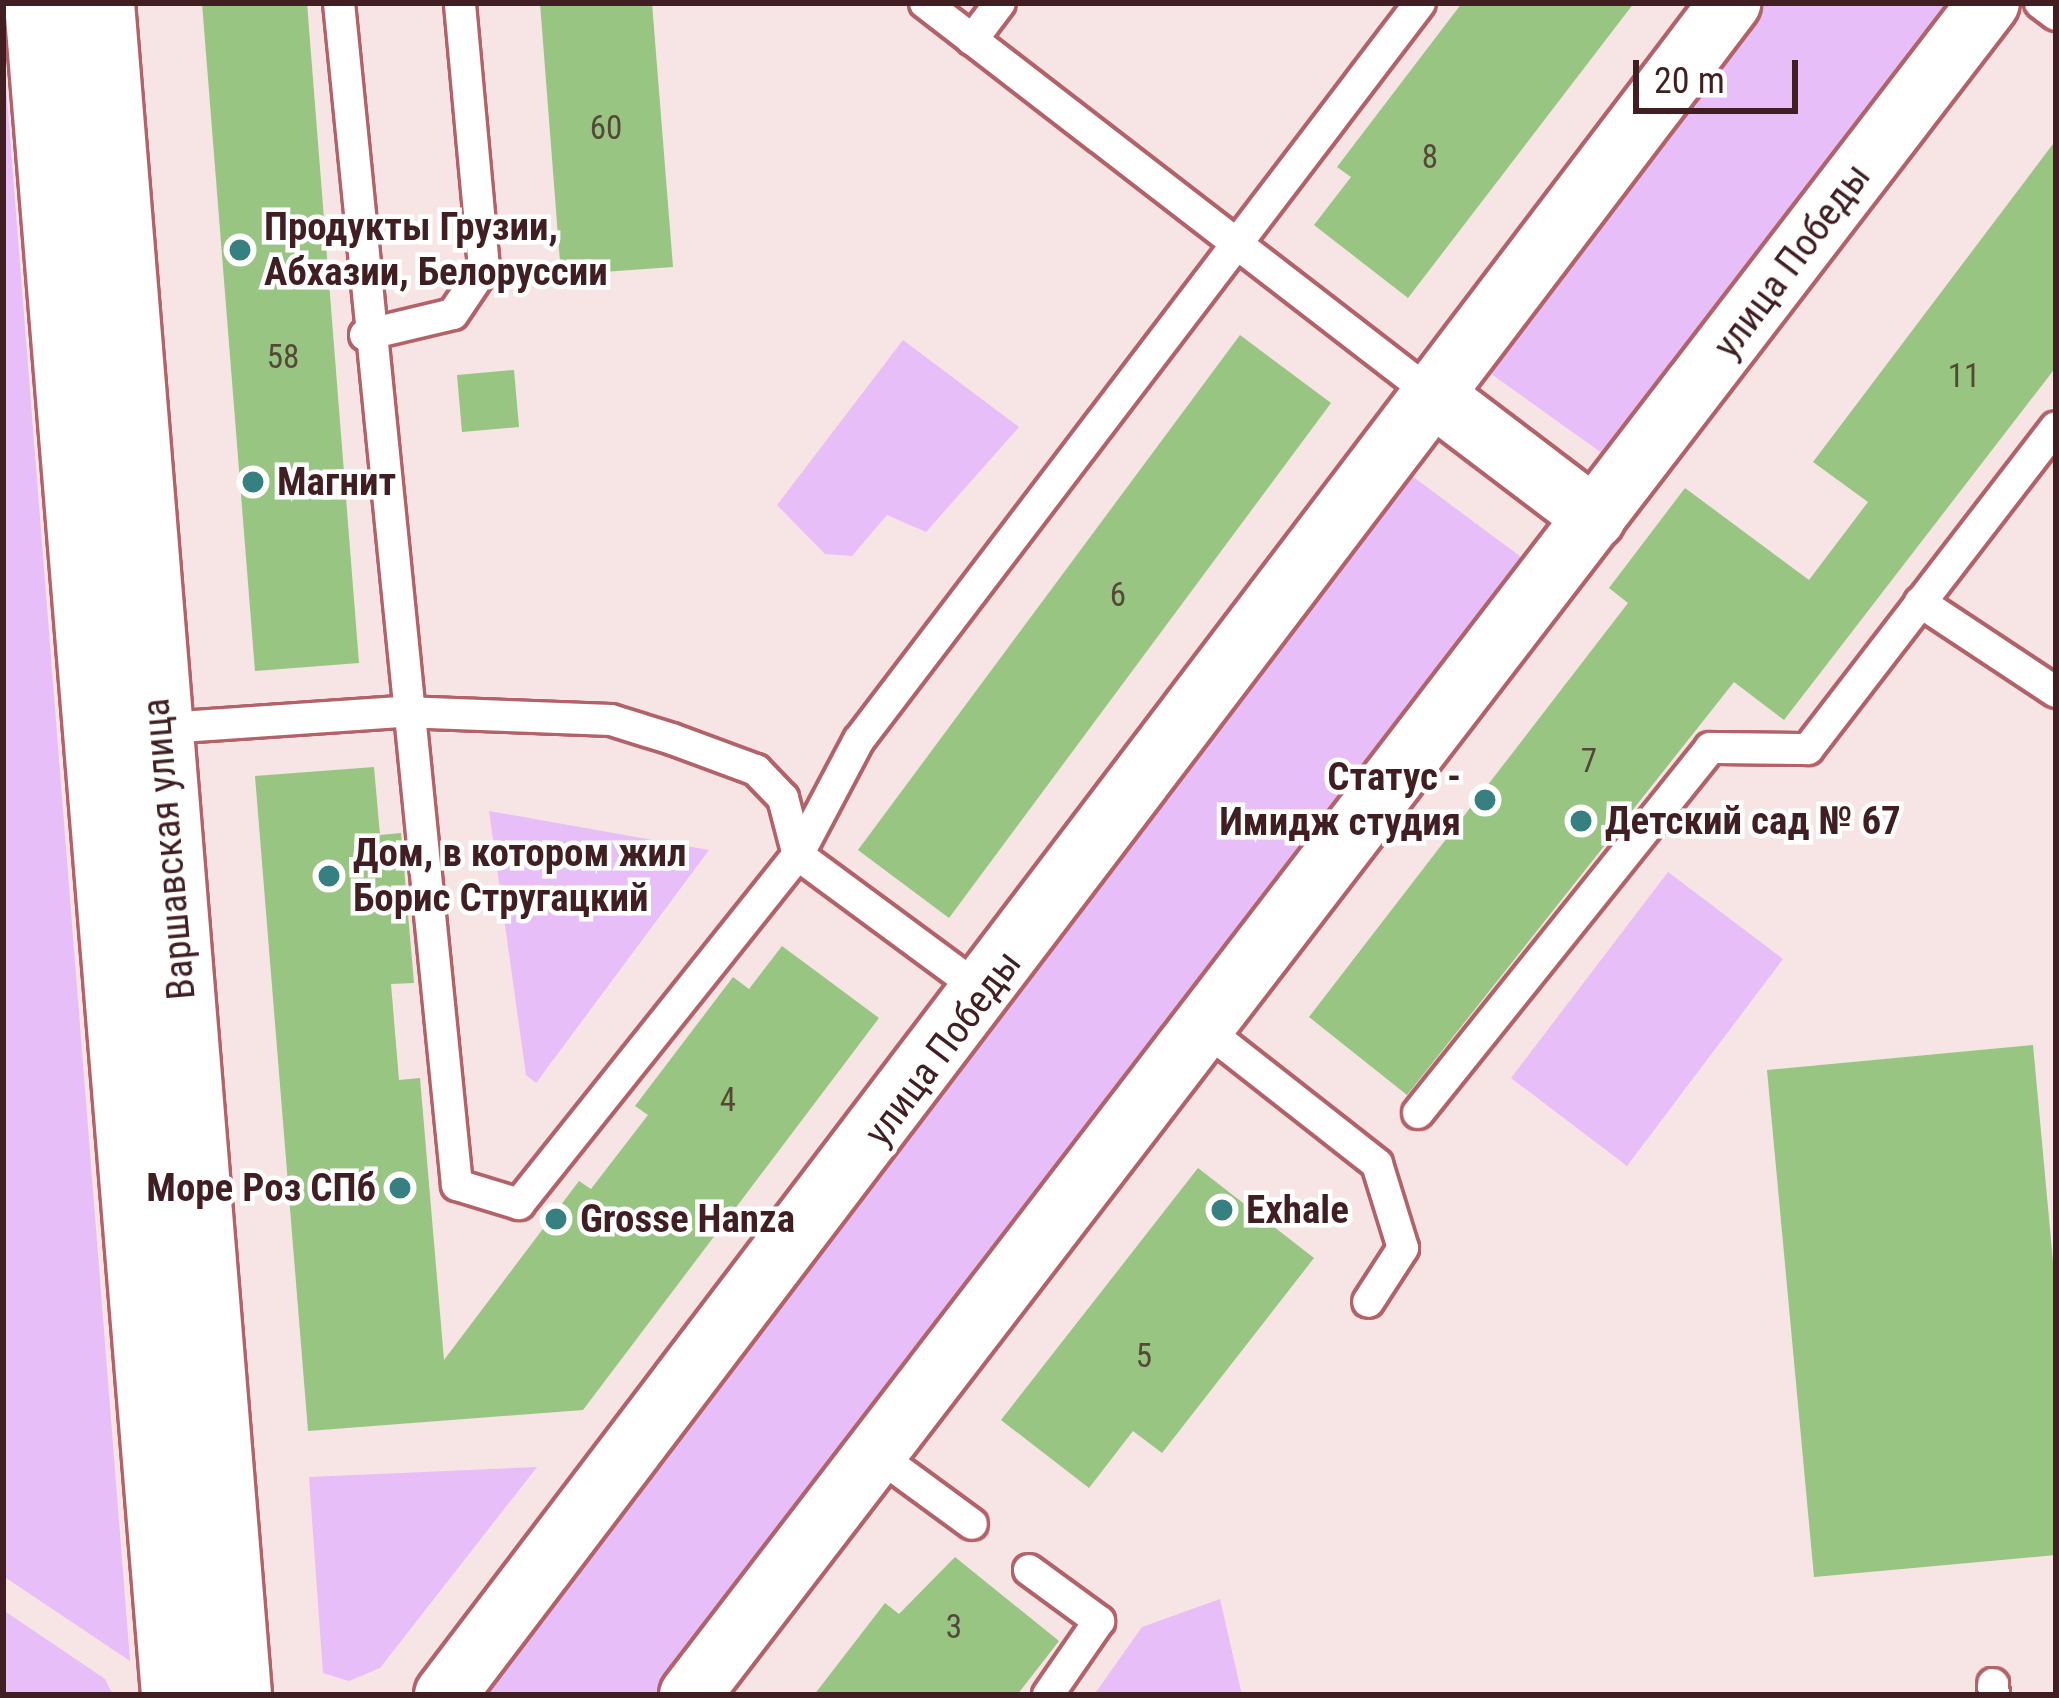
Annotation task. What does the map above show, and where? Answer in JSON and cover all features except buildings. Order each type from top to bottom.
[{"type":"street","name":"Варшавская улица","points":[[38,3],[128,730],[238,1695]]},
{"type":"street","name":"Варшавская улица","points":[[101,3],[128,730],[175,1695]]},
{"type":"street","name":"улица Победы","points":[[446,1695],[985,993],[1730,3]]},
{"type":"street","name":"улица Победы","points":[[691,1695],[1200,1024],[1989,3]]},
{"type":"street","points":[[1433,396],[1595,518]]},
{"type":"lane","points":[[339,3],[364,335],[458,1185],[519,1204],[798,855],[836,770],[1420,3]]},
{"type":"lane","points":[[364,335],[453,314],[484,268],[460,3]]},
{"type":"lane","points":[[925,3],[1231,247],[1433,396]]},
{"type":"lane","points":[[973,40],[1000,3]]},
{"type":"lane","points":[[2040,3],[2056,15]]},
{"type":"lane","points":[[1418,1113],[1710,748],[1808,749],[2056,427]]},
{"type":"lane","points":[[1920,602],[2056,692]]},
{"type":"lane","points":[[128,730],[403,712],[611,720],[756,770],[783,798],[798,855],[985,993]]},
{"type":"lane","points":[[1200,1024],[1377,1164],[1403,1248],[1368,1302]]},
{"type":"lane","points":[[875,1453],[972,1524]]},
{"type":"lane","points":[[1029,1570],[1100,1621],[1048,1695]]},
{"type":"shaded area","points":[[1766,3],[1952,3],[1606,456],[1487,371]]},
{"type":"shaded area","points":[[3,48],[130,1661],[3,1576]]},
{"type":"shaded area","points":[[903,340],[1019,427],[926,532],[887,515],[852,556],[825,554],[777,505]]},
{"type":"shaded area","points":[[1408,473],[1521,557],[659,1695],[476,1695]]},
{"type":"shaded area","points":[[489,811],[709,850],[536,1083],[526,1075]]},
{"type":"shaded area","points":[[1668,872],[1783,959],[1627,1166],[1511,1078]]},
{"type":"shaded area","points":[[537,1467],[380,1668],[349,1681],[323,1673],[309,1477]]},
{"type":"shaded area","points":[[1220,1599],[1242,1695],[1094,1695],[1142,1627]]},
{"type":"shaded area","points":[[3,1610],[105,1679],[113,1695],[3,1695]]},
{"type":"place","name":"Продукты Грузии, Абхазии, Белоруссии","points":[[240,250]]},
{"type":"place","name":"Магнит","points":[[253,482]]},
{"type":"place","name":"Статус - Имидж студия","points":[[1485,800]]},
{"type":"place","name":"Детский сад № 67","points":[[1581,821]]},
{"type":"place","name":"Дом, в котором жил Борис Стругацкий","points":[[329,876]]},
{"type":"place","name":"Море Роз СПб","points":[[400,1188]]},
{"type":"place","name":"Exhale","points":[[1222,1210]]},
{"type":"place","name":"Grosse Hanza","points":[[556,1219]]}]
